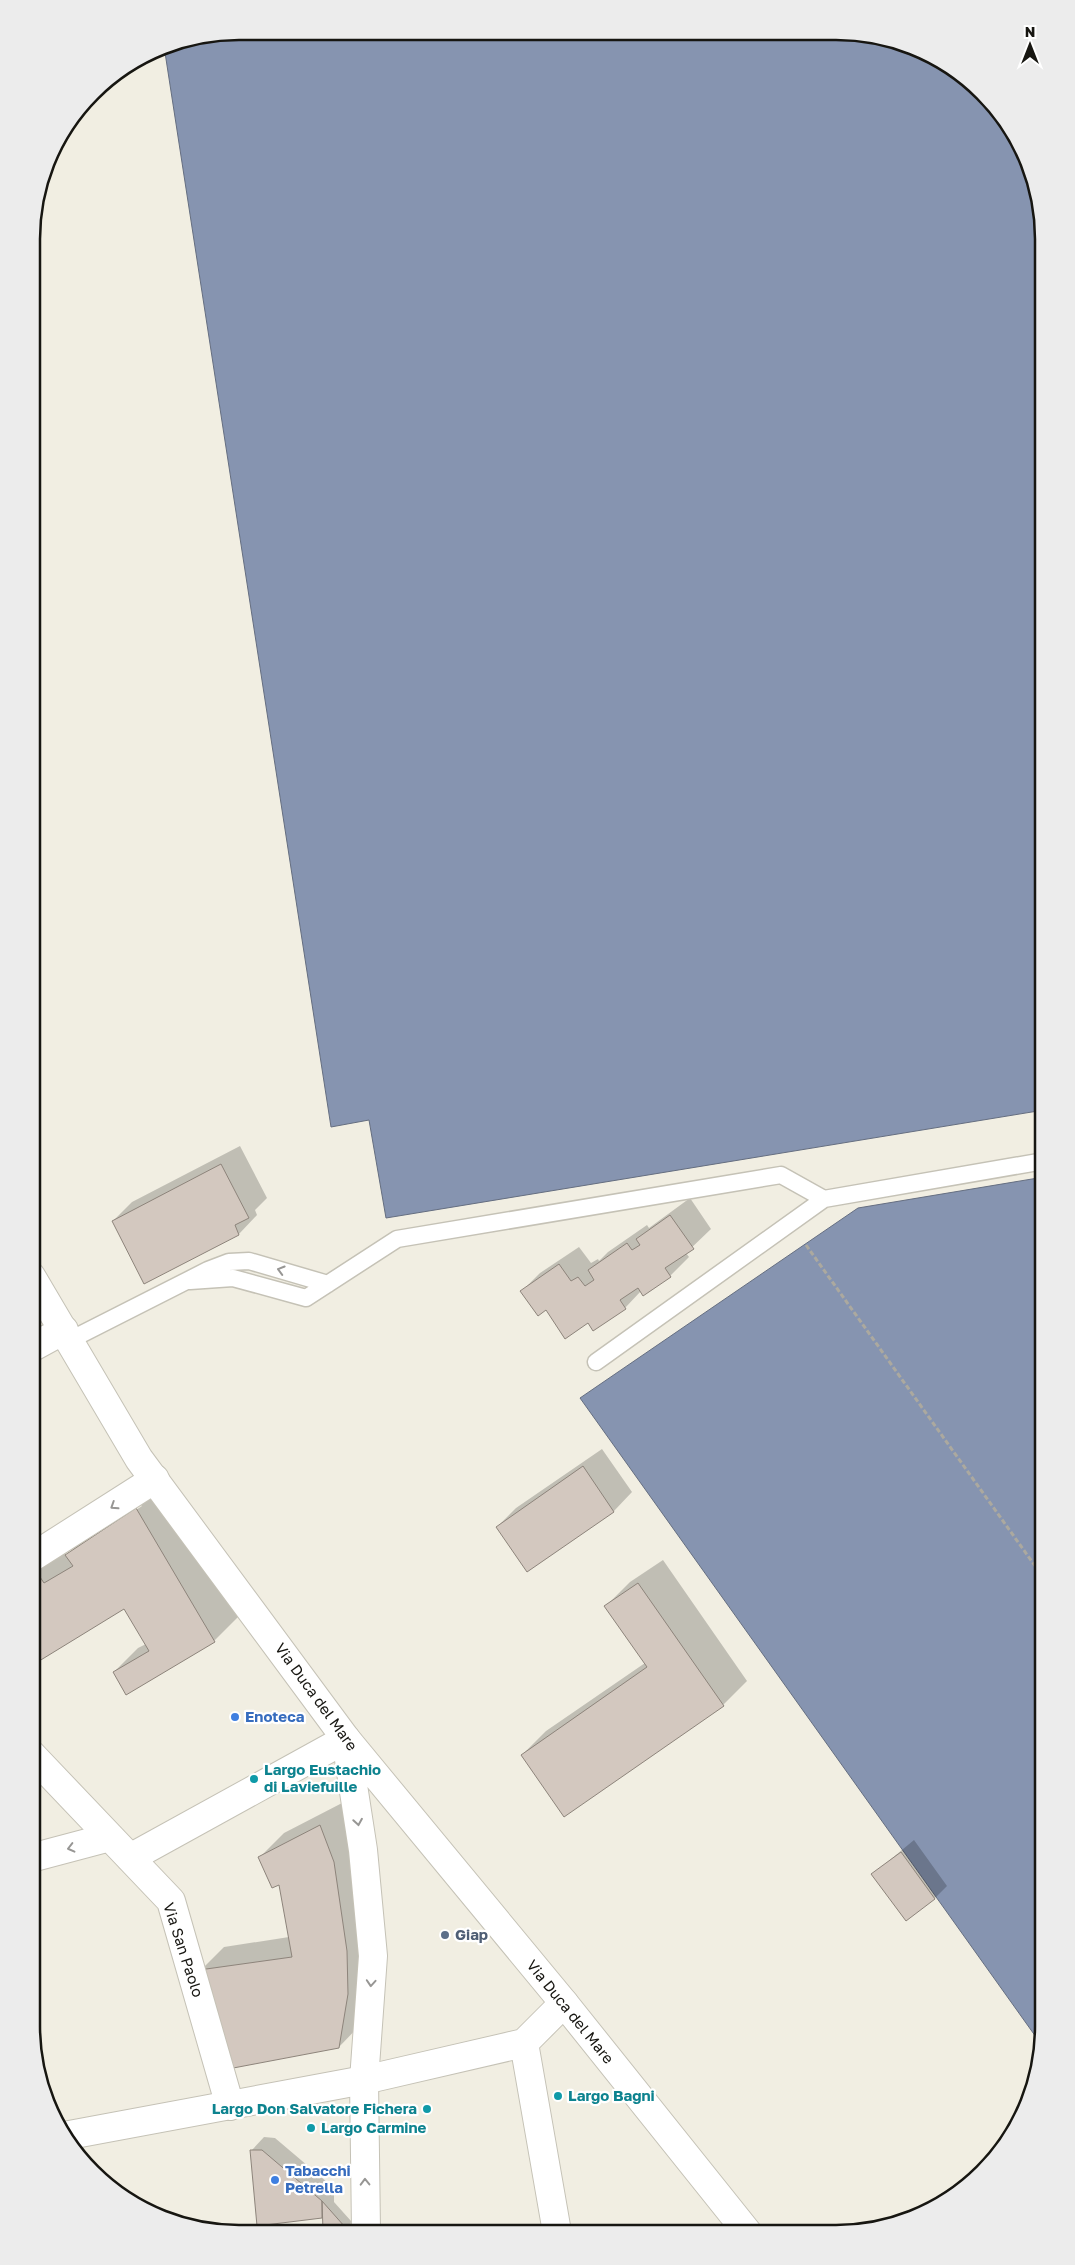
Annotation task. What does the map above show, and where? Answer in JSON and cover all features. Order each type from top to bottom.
[{"type":"street","name":"Via Duca del Mare","points":[[40,1289],[139,1459],[346,1739],[564,2003],[742,2225]]},
{"type":"street","points":[[40,1345],[67,1335]]},
{"type":"street","points":[[40,1552],[155,1479]]},
{"type":"street","points":[[130,1858],[346,1739],[363,1850],[374,1956],[364,2080],[366,2225]]},
{"type":"street","name":"Via San Paolo","points":[[40,1764],[171,1901],[230,2106]]},
{"type":"street","points":[[40,1856],[110,1838]]},
{"type":"street","points":[[72,2134],[364,2080],[524,2043],[564,2003]]},
{"type":"street","points":[[524,2043],[556,2225]]},
{"type":"lane","points":[[596,1362],[824,1199],[1035,1163]]},
{"type":"lane","points":[[190,1281],[233,1278],[306,1298],[397,1239],[781,1175],[824,1199]]},
{"type":"lane","points":[[67,1335],[229,1262],[250,1262],[328,1284]]},
{"type":"path","points":[[806,1245],[1035,1566]]},
{"type":"water","points":[[226,40],[849,40],[888,47],[912,55],[936,67],[977,98],[1001,128],[1020,163],[1028,187],[1035,226],[1035,1111],[386,1218],[369,1120],[331,1127],[165,54],[187,47]]},
{"type":"water","points":[[1035,1178],[1035,2036],[580,1398],[858,1208]]},
{"type":"building","points":[[221,1164],[249,1218],[235,1225],[239,1235],[144,1284],[112,1221]]},
{"type":"building","points":[[670,1215],[694,1249],[665,1268],[671,1277],[643,1296],[638,1288],[620,1300],[626,1309],[593,1331],[588,1323],[565,1339],[546,1310],[538,1316],[520,1291],[559,1264],[571,1281],[578,1277],[585,1286],[594,1280],[588,1270],[627,1243],[632,1250],[640,1245],[636,1239]]},
{"type":"building","points":[[583,1466],[614,1512],[527,1572],[496,1527]]},
{"type":"building","points":[[136,1508],[215,1642],[126,1695],[113,1672],[149,1651],[124,1609],[40,1660],[40,1577],[44,1583],[73,1566],[65,1555]]},
{"type":"building","points":[[638,1583],[724,1706],[564,1817],[521,1755],[647,1667],[604,1606]]},
{"type":"building","points":[[320,1825],[334,1862],[347,1951],[348,1994],[339,2048],[228,2069],[199,1970],[292,1957],[279,1885],[272,1888],[258,1857]]},
{"type":"building","points":[[901,1852],[935,1899],[906,1921],[871,1874]]},
{"type":"building","points":[[250,2150],[262,2150],[322,2201],[322,2218],[257,2225]]},
{"type":"building","points":[[322,2201],[343,2225],[323,2225]]},
{"type":"place","name":"Enoteca","points":[[235,1717]]},
{"type":"place","name":"Largo Eustachio di Laviefuille","points":[[254,1779]]},
{"type":"place","name":"Giap","points":[[445,1935]]},
{"type":"place","name":"Largo Bagni","points":[[558,2096]]},
{"type":"place","name":"Largo Don Salvatore Fichera","points":[[427,2109]]},
{"type":"place","name":"Largo Carmine","points":[[311,2128]]},
{"type":"place","name":"Tabacchi Petrella","points":[[275,2180]]}]
